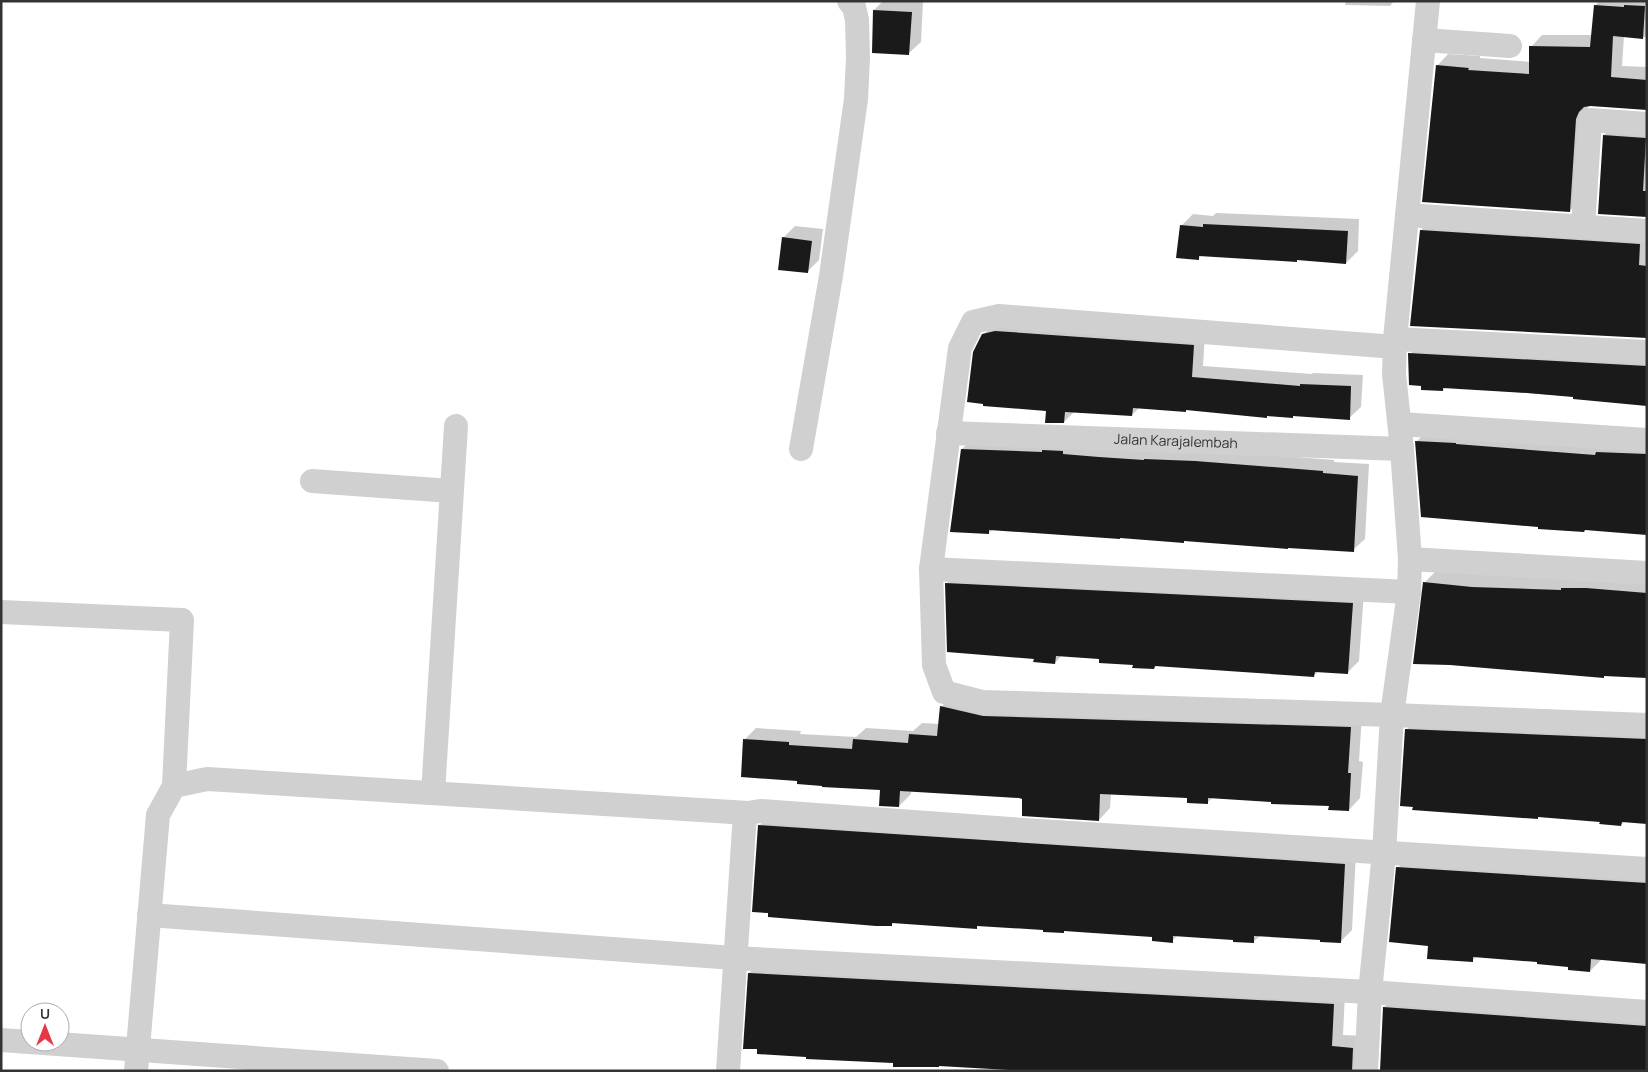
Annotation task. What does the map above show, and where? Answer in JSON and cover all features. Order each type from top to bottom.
[{"type":"street","points":[[801,449],[831,276],[856,99],[857,20],[854,7],[849,1]]},
{"type":"street","points":[[1366,1071],[1370,992],[1384,854],[1392,715],[1409,592],[1410,559],[1400,424],[1394,374],[1395,343],[1428,1]]},
{"type":"street","points":[[1424,40],[1510,46]]},
{"type":"street","points":[[1583,227],[1590,120],[1647,124]]},
{"type":"street","points":[[1407,215],[1647,231]]},
{"type":"street","points":[[1647,352],[1395,343],[998,316],[973,322],[960,348],[931,569],[934,665],[944,692],[983,702],[1647,725]]},
{"type":"street","points":[[1400,424],[1647,440]]},
{"type":"street","points":[[432,794],[456,426]]},
{"type":"street","name":"Jalan Karajalembah","points":[[948,433],[1402,449]]},
{"type":"street","points":[[312,480],[452,491]]},
{"type":"street","points":[[1410,559],[1647,573]]},
{"type":"street","points":[[931,569],[1409,592]]},
{"type":"street","points":[[1,612],[182,620],[174,786],[158,815],[137,1060]]},
{"type":"street","points":[[174,786],[207,779],[748,813],[760,811],[1384,854],[1647,868]]},
{"type":"street","points":[[728,1071],[744,828],[748,813]]},
{"type":"street","points":[[149,915],[734,958],[1370,992],[1647,1012]]},
{"type":"street","points":[[1,1040],[137,1060],[437,1071]]},
{"type":"building","points":[[1594,5],[1645,6],[1643,39],[1613,36],[1611,77],[1647,80],[1647,110],[1591,106],[1584,107],[1579,112],[1576,119],[1570,212],[1422,202],[1436,65],[1469,68],[1468,70],[1529,74],[1529,46],[1590,47]]},
{"type":"building","points":[[873,10],[912,12],[909,55],[872,53]]},
{"type":"building","points":[[1603,135],[1646,138],[1643,191],[1647,191],[1647,217],[1598,214]]},
{"type":"building","points":[[1203,224],[1348,231],[1346,264],[1199,256],[1199,260],[1176,258],[1180,225],[1203,227]]},
{"type":"building","points":[[1420,230],[1640,244],[1639,265],[1647,266],[1647,338],[1410,326]]},
{"type":"building","points":[[782,237],[812,241],[808,273],[778,270]]},
{"type":"building","points":[[995,331],[1194,345],[1192,377],[1300,386],[1300,384],[1351,386],[1350,420],[1293,416],[1293,418],[1267,416],[1267,418],[1186,410],[1186,412],[1133,408],[1132,416],[1065,412],[1064,423],[1045,423],[1046,411],[983,406],[983,404],[967,402],[973,352],[982,334]]},
{"type":"building","points":[[1408,353],[1647,366],[1647,406],[1527,393],[1443,388],[1443,391],[1421,390],[1421,386],[1409,385]]},
{"type":"building","points":[[1415,441],[1595,455],[1596,452],[1647,454],[1647,535],[1585,530],[1584,532],[1538,529],[1538,527],[1421,517]]},
{"type":"building","points":[[961,449],[1063,451],[1063,454],[1144,460],[1195,461],[1323,471],[1323,473],[1358,476],[1354,552],[989,530],[989,534],[950,532]]},
{"type":"building","points":[[1423,582],[1472,587],[1561,590],[1561,588],[1586,588],[1647,593],[1647,678],[1604,676],[1604,678],[1450,665],[1413,664]]},
{"type":"building","points":[[945,583],[1353,603],[1348,674],[1315,672],[1314,677],[1155,666],[1154,669],[1132,668],[1133,665],[1099,663],[1099,659],[1056,656],[1055,664],[1033,662],[1034,659],[947,652]]},
{"type":"building","points":[[940,706],[983,716],[1351,727],[1348,773],[1351,773],[1349,811],[1328,810],[1329,806],[1271,804],[1271,802],[1208,798],[1208,804],[1187,803],[1187,798],[1100,794],[1099,821],[1022,816],[1022,799],[1019,798],[900,791],[899,807],[879,806],[880,790],[822,787],[797,784],[797,781],[741,777],[743,739],[789,742],[789,745],[852,749],[853,739],[908,743],[909,734],[937,736]]},
{"type":"building","points":[[1405,729],[1647,739],[1647,824],[1622,822],[1621,826],[1599,824],[1600,822],[1538,817],[1538,819],[1412,810],[1413,807],[1400,806]]},
{"type":"building","points":[[758,825],[1345,864],[1341,943],[1254,936],[1254,943],[1173,936],[1173,943],[1152,941],[1152,937],[1064,931],[1064,933],[1043,932],[1043,930],[977,926],[977,929],[892,923],[892,926],[876,926],[768,917],[768,913],[752,912]]},
{"type":"building","points":[[1396,867],[1647,883],[1647,964],[1591,959],[1590,972],[1568,970],[1568,967],[1537,964],[1537,962],[1473,957],[1473,962],[1427,959],[1428,946],[1389,942]]},
{"type":"building","points":[[748,973],[1334,1004],[1332,1046],[1353,1048],[1352,1071],[1029,1071],[939,1066],[893,1067],[893,1063],[806,1059],[806,1057],[757,1054],[757,1049],[743,1049]]},
{"type":"building","points":[[1383,1007],[1647,1026],[1647,1071],[1380,1071]]}]
